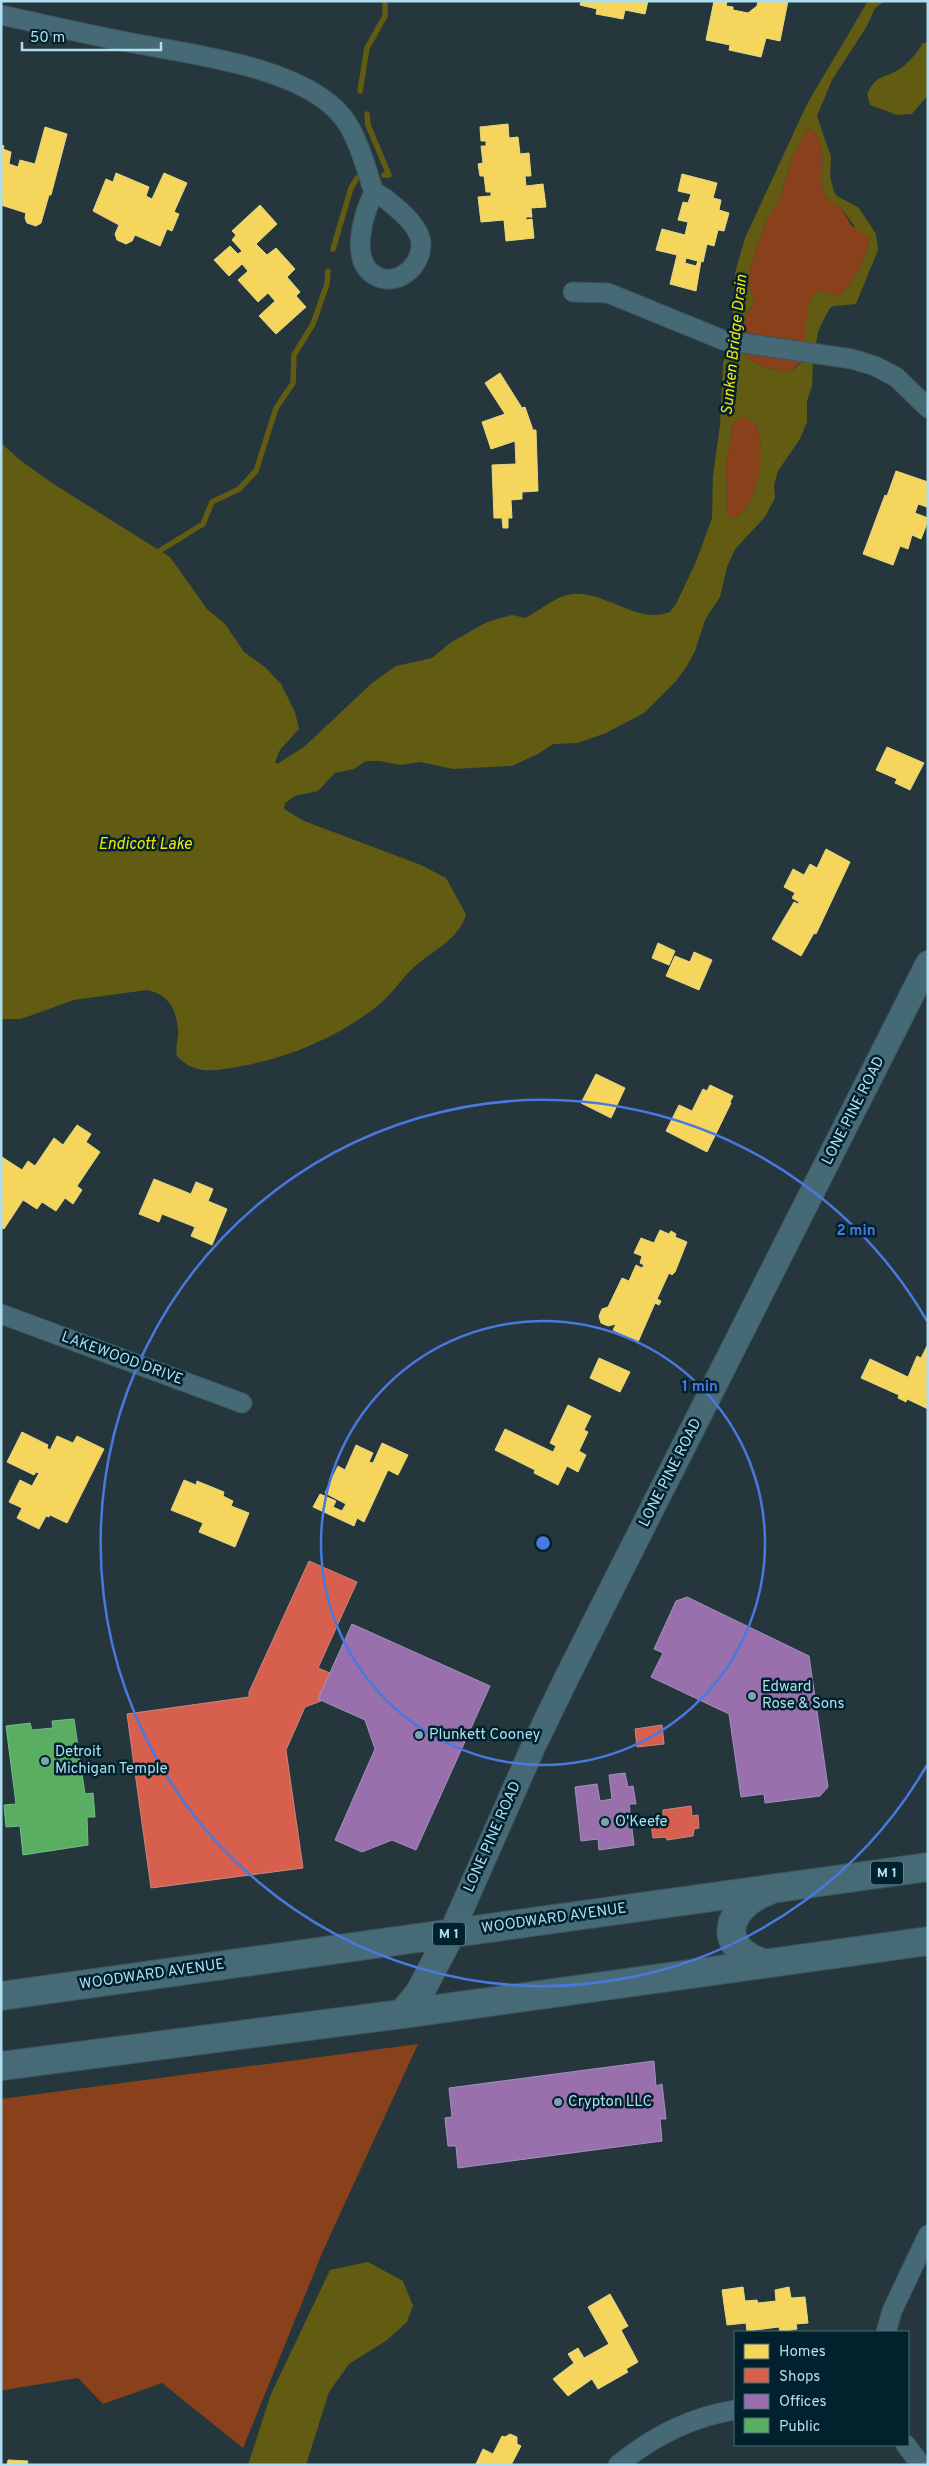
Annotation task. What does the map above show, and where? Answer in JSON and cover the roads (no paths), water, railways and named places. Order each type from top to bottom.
[{"type":"main road","name":"WOODWARD AVENUE","points":[[1,1996],[928,1867]]},
{"type":"main road","points":[[763,1963],[740,1952],[731,1938],[732,1922],[745,1906],[759,1894],[774,1889]]},
{"type":"main road","points":[[402,2014],[419,1994],[451,1933]]},
{"type":"main road","points":[[1,2066],[402,2014],[928,1941]]},
{"type":"street","points":[[1,15],[233,64],[276,75],[300,85],[320,96],[343,117],[355,138],[374,192]]},
{"type":"street","points":[[573,292],[608,293],[723,340],[817,353],[876,366],[896,377],[928,408]]},
{"type":"street","name":"LONE PINE ROAD","points":[[451,1933],[564,1684],[928,963]]},
{"type":"street","name":"LAKEWOOD DRIVE","points":[[1,1314],[242,1403]]},
{"type":"street","points":[[886,2331],[892,2311],[928,2235]]},
{"type":"street","points":[[618,2465],[639,2448],[665,2432],[692,2420],[734,2410]]},
{"type":"street","points":[[907,2446],[922,2465]]},
{"type":"water","name":"Endicott Lake","points":[[868,1],[885,1],[875,8],[867,26],[832,80],[817,116],[831,157],[830,176],[834,192],[837,196],[859,208],[876,234],[878,250],[856,304],[830,308],[823,321],[818,332],[813,359],[812,386],[807,401],[807,422],[800,439],[778,471],[774,485],[775,498],[765,517],[735,549],[727,567],[720,597],[705,620],[695,651],[676,681],[644,713],[606,733],[578,743],[553,744],[538,754],[512,766],[453,769],[421,762],[400,765],[380,761],[366,761],[354,769],[335,773],[318,791],[295,796],[285,803],[284,809],[304,821],[421,865],[446,878],[466,914],[458,931],[414,967],[381,1003],[343,1029],[292,1053],[237,1067],[205,1070],[190,1066],[184,1062],[177,1056],[178,1029],[173,1008],[165,998],[147,990],[74,1000],[21,1019],[1,1019],[1,443],[20,460],[55,485],[170,557],[207,609],[225,624],[244,652],[265,667],[281,684],[295,712],[299,729],[280,750],[275,762],[277,764],[304,747],[372,683],[396,666],[432,658],[450,643],[487,622],[512,615],[525,618],[566,595],[573,594],[597,597],[646,614],[658,615],[670,612],[676,604],[696,562],[712,518],[713,477],[720,425],[723,364],[732,324],[735,273],[745,238],[807,104]],"holes":[[[808,128],[816,133],[822,149],[822,178],[825,197],[841,208],[858,231],[870,237],[866,252],[848,287],[837,296],[820,291],[814,294],[808,310],[802,360],[791,371],[779,371],[762,366],[747,357],[740,335],[743,322],[754,302],[748,281],[751,264],[765,223],[780,199],[792,157]],[[743,417],[751,420],[756,425],[761,441],[761,452],[756,485],[750,502],[734,519],[727,514],[726,463],[733,423]]]},
{"type":"water","points":[[923,43],[928,43],[928,95],[912,114],[897,115],[870,105],[867,94],[874,83],[906,64]]},
{"type":"water","points":[[368,2262],[403,2281],[413,2306],[407,2322],[387,2340],[349,2364],[329,2392],[306,2465],[248,2465],[271,2394],[330,2270]]},
{"type":"waterway","points":[[360,91],[367,48],[385,16],[385,1]]},
{"type":"waterway","points":[[367,114],[368,125],[389,175],[384,175]]},
{"type":"waterway","points":[[333,249],[351,188],[357,178]]},
{"type":"waterway","points":[[161,550],[203,524],[212,502],[239,489],[256,471],[276,408],[293,383],[294,355],[313,324],[327,284],[328,271]]},
{"type":"place","name":"Edward Rose & Sons","points":[[752,1696]]},
{"type":"place","name":"Plunkett Cooney","points":[[419,1735]]},
{"type":"place","name":"Detroit Michigan Temple","points":[[45,1761]]},
{"type":"place","name":"O'Keefe","points":[[605,1822]]},
{"type":"place","name":"Crypton LLC","points":[[558,2102]]},
{"type":"water label","name":"Sunken Bridge Drain","points":[[735,345]]}]
